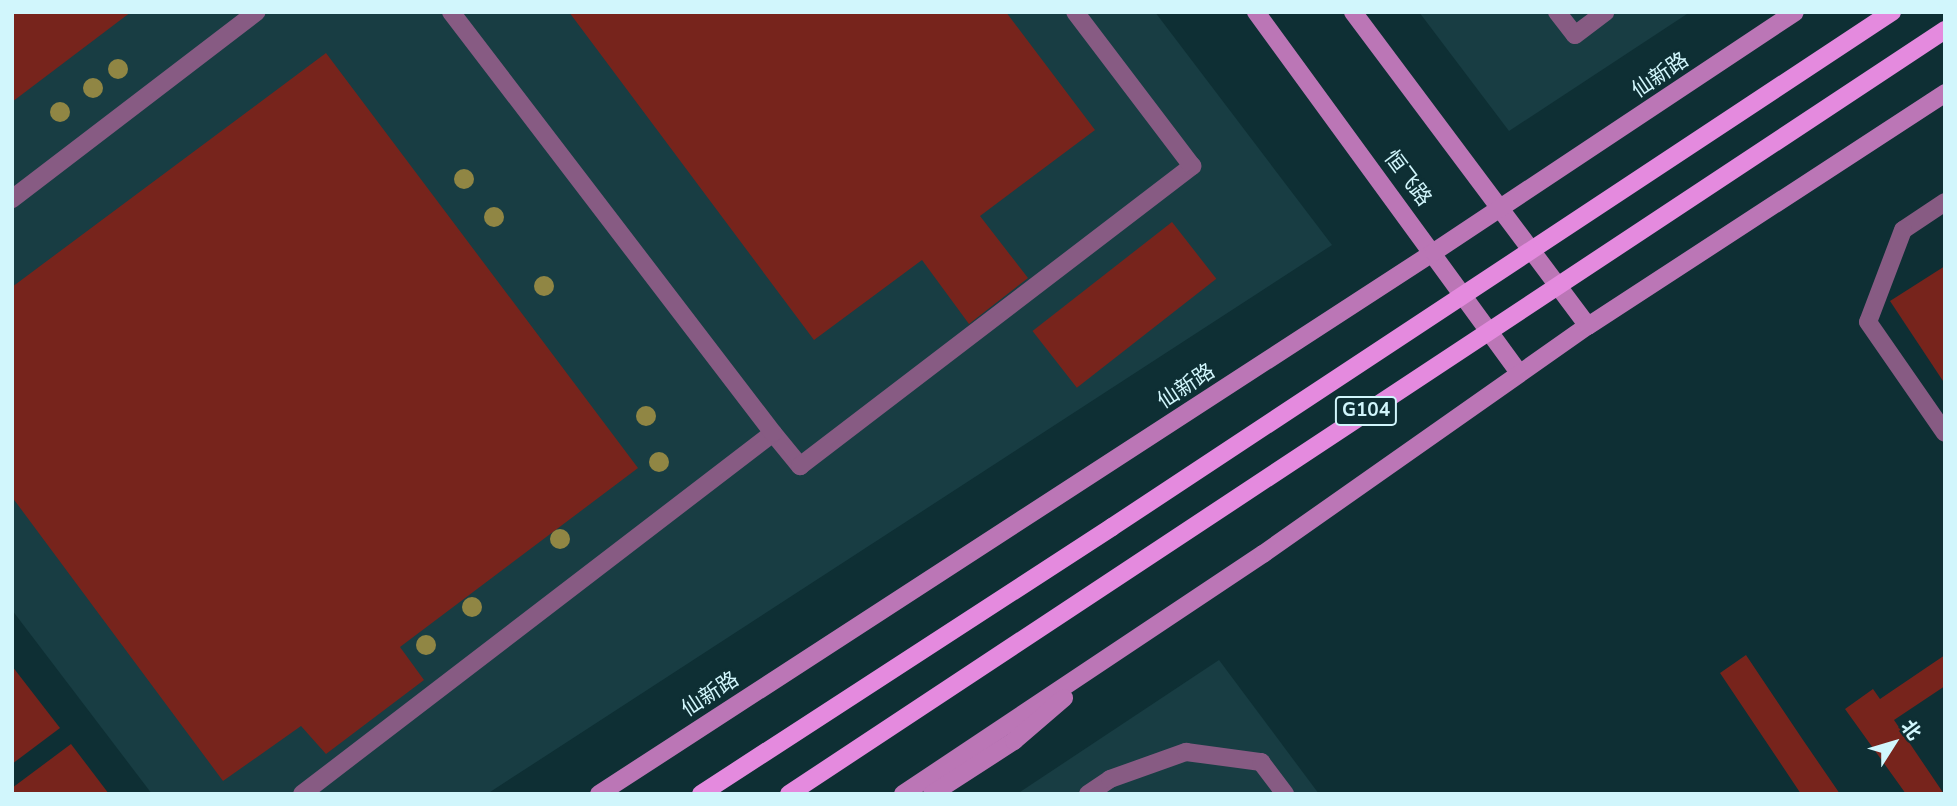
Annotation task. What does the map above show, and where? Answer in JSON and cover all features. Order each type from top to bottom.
[{"type":"main road","name":"恒飞路","points":[[1256,12],[1520,373]]},
{"type":"main road","points":[[1353,12],[1588,326]]},
{"type":"main road","name":"仙新路","points":[[599,794],[1434,252],[1795,12]]},
{"type":"main road","points":[[701,794],[1892,12]]},
{"type":"main road","name":"G104","points":[[789,794],[1945,30]]},
{"type":"main road","points":[[903,794],[1263,554],[1588,326],[1945,93]]},
{"type":"main road","points":[[932,794],[1014,741],[1128,643]]},
{"type":"lane","points":[[12,199],[257,12]]},
{"type":"lane","points":[[451,12],[800,466],[1192,166],[1075,12]]},
{"type":"lane","points":[[1558,12],[1575,35],[1605,12]]},
{"type":"lane","points":[[1945,202],[1903,230],[1868,323],[1945,433]]},
{"type":"lane","points":[[302,794],[773,433]]},
{"type":"lane","points":[[1088,794],[1110,779],[1186,752],[1261,762],[1285,794]]},
{"type":"shaded area","points":[[12,12],[1155,12],[1332,245],[487,794],[152,794],[12,610]]},
{"type":"shaded area","points":[[1419,12],[1690,12],[1509,131]]},
{"type":"shaded area","points":[[1219,660],[1319,794],[1017,794]]},
{"type":"building","points":[[12,12],[131,12],[12,102]]},
{"type":"building","points":[[569,12],[1006,12],[1095,130],[980,216],[1028,278],[969,324],[922,260],[814,340]]},
{"type":"building","points":[[326,53],[638,468],[400,647],[424,680],[326,754],[301,726],[223,781],[12,497],[12,287]]},
{"type":"building","points":[[1172,222],[1216,279],[1077,388],[1033,331]]},
{"type":"building","points":[[1945,266],[1945,384],[1890,301]]},
{"type":"building","points":[[1746,655],[1840,794],[1801,794],[1720,673]]},
{"type":"building","points":[[1945,655],[1945,686],[1894,720],[1944,794],[1906,794],[1845,709],[1873,689],[1880,699]]},
{"type":"building","points":[[12,666],[60,728],[12,764]]},
{"type":"building","points":[[71,744],[109,794],[12,794],[12,788]]}]
